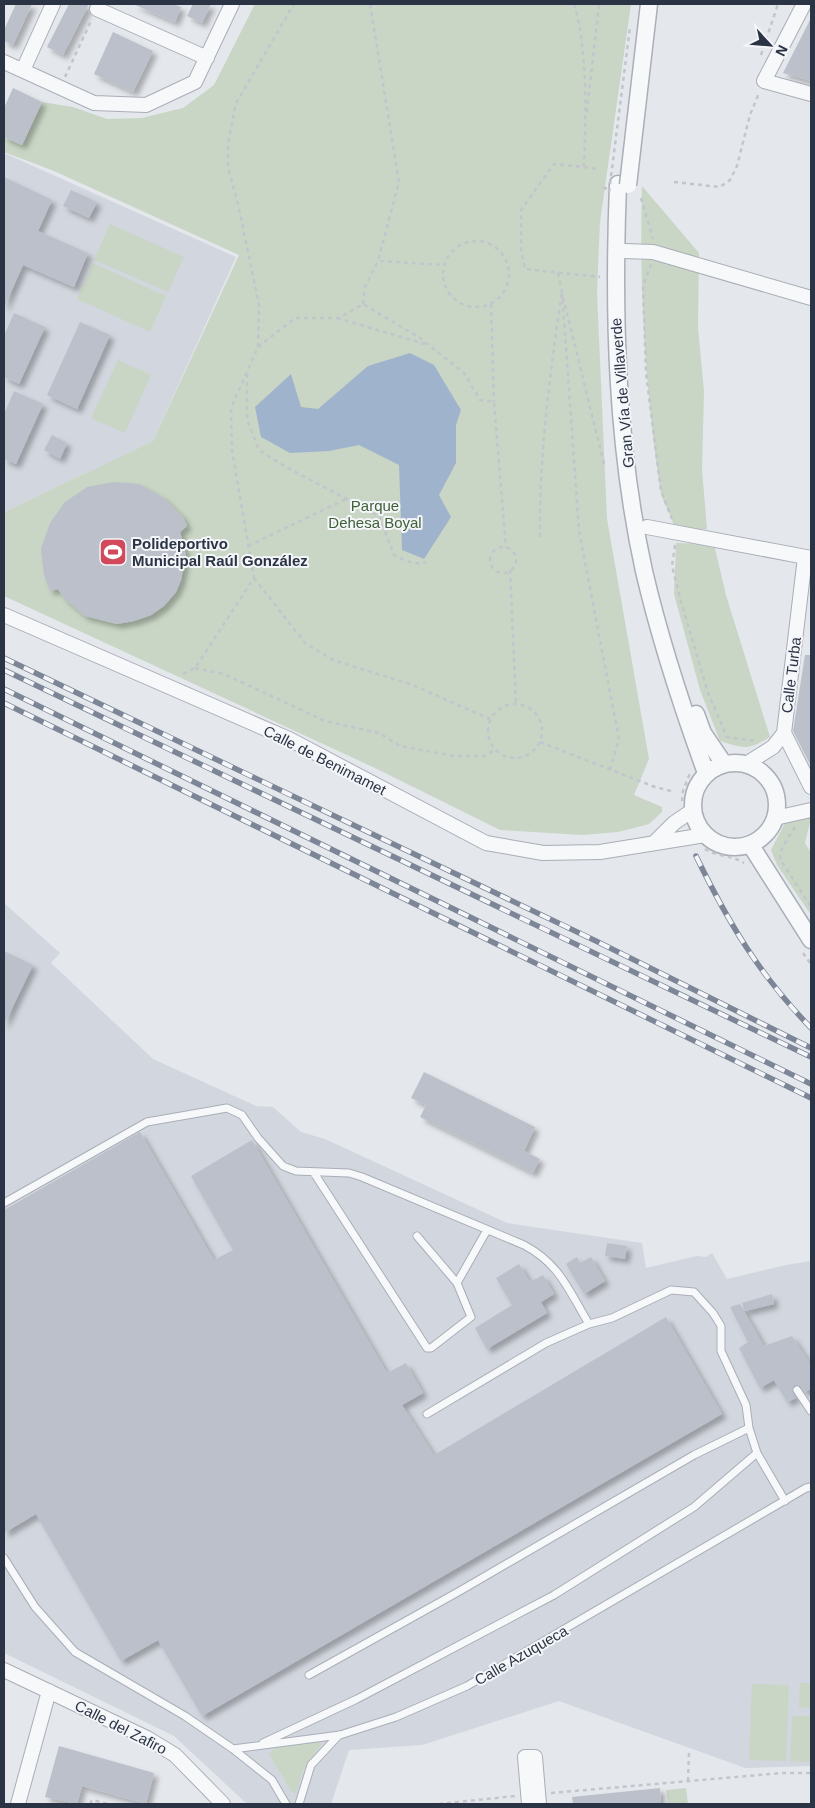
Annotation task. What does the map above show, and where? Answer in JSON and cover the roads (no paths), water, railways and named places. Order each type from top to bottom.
[{"type":"street","points":[[23,70],[53,4]]},
{"type":"street","points":[[5,65],[23,70],[94,103],[146,105],[195,82],[232,4]]},
{"type":"street","name":"Gran Vía de Villaverde","points":[[641,4],[627,87],[618,187],[614,286],[619,391],[632,500],[644,570],[665,654],[706,773]]},
{"type":"street","name":"Gran Vía de Villaverde","points":[[648,4],[618,187],[624,251],[622,286],[629,390],[654,569],[674,653],[703,733],[724,764]]},
{"type":"street","points":[[804,4],[764,81],[811,94]]},
{"type":"street","points":[[97,9],[207,58]]},
{"type":"street","points":[[624,251],[652,252],[811,298]]},
{"type":"street","points":[[647,527],[808,558]]},
{"type":"street","name":"Calle Turba","points":[[746,764],[773,747],[784,733],[808,558]]},
{"type":"street","name":"Calle de Benimamet","points":[[4,615],[289,740],[486,843],[543,853],[600,852],[655,842],[704,841]]},
{"type":"street","name":"Calle Turba","points":[[784,733],[811,787]]},
{"type":"street","points":[[724,764],[746,764],[759,769],[775,791],[777,804],[775,818],[756,840],[738,847],[704,841],[693,810],[696,790],[706,773],[724,764]]},
{"type":"street","points":[[655,842],[674,823],[693,810]]},
{"type":"street","points":[[775,818],[808,810]]},
{"type":"street","points":[[756,840],[811,925]]},
{"type":"street","points":[[756,840],[811,940]]},
{"type":"street","name":"Calle del Zafiro","points":[[4,1670],[147,1738],[175,1755],[223,1804]]},
{"type":"street","points":[[18,1804],[50,1691]]},
{"type":"street","points":[[524,1800],[525,1757],[535,1757],[543,1799]]},
{"type":"lane","points":[[4,1203],[147,1122],[208,1109],[227,1108],[242,1115],[258,1138],[283,1166],[296,1171],[349,1173],[362,1177],[543,1255],[556,1269],[589,1324]]},
{"type":"lane","points":[[314,1173],[426,1348],[431,1348],[471,1317],[457,1283],[417,1236]]},
{"type":"lane","points":[[457,1283],[487,1230]]},
{"type":"lane","points":[[427,1414],[546,1343],[589,1324],[612,1318],[671,1290],[694,1292],[714,1313],[721,1326],[721,1351],[746,1405],[749,1428],[757,1453],[785,1501]]},
{"type":"lane","points":[[797,1390],[811,1411]]},
{"type":"lane","points":[[804,1401],[811,1396]]},
{"type":"lane","points":[[309,1676],[458,1592],[694,1454],[749,1428]]},
{"type":"lane","points":[[256,1746],[357,1699],[554,1595],[694,1507],[757,1453]]},
{"type":"lane","name":"Calle Azuqueca","points":[[233,1749],[340,1735],[396,1717],[467,1686],[806,1488],[811,1487]]},
{"type":"lane","points":[[4,1558],[35,1608],[74,1652],[185,1716],[233,1749],[272,1780],[285,1804]]},
{"type":"lane","points":[[299,1804],[311,1765],[340,1735]]},
{"type":"water","points":[[410,353],[434,365],[461,410],[456,425],[456,463],[439,495],[451,517],[424,559],[402,550],[399,465],[359,445],[329,451],[290,453],[261,437],[255,407],[291,374],[301,407],[318,409],[368,366]]},
{"type":"railway","points":[[4,658],[596,941],[811,1048]]},
{"type":"railway","points":[[4,670],[811,1057]]},
{"type":"railway","points":[[4,689],[811,1084]]},
{"type":"railway","points":[[4,703],[811,1098]]},
{"type":"railway","points":[[696,856],[733,926],[760,968],[792,1008],[811,1028]]},
{"type":"place","name":"Polideportivo Municipal Raúl González","points":[[113,552]]},
{"type":"park label","name":"Parque Dehesa Boyal","points":[[375,514]]}]
